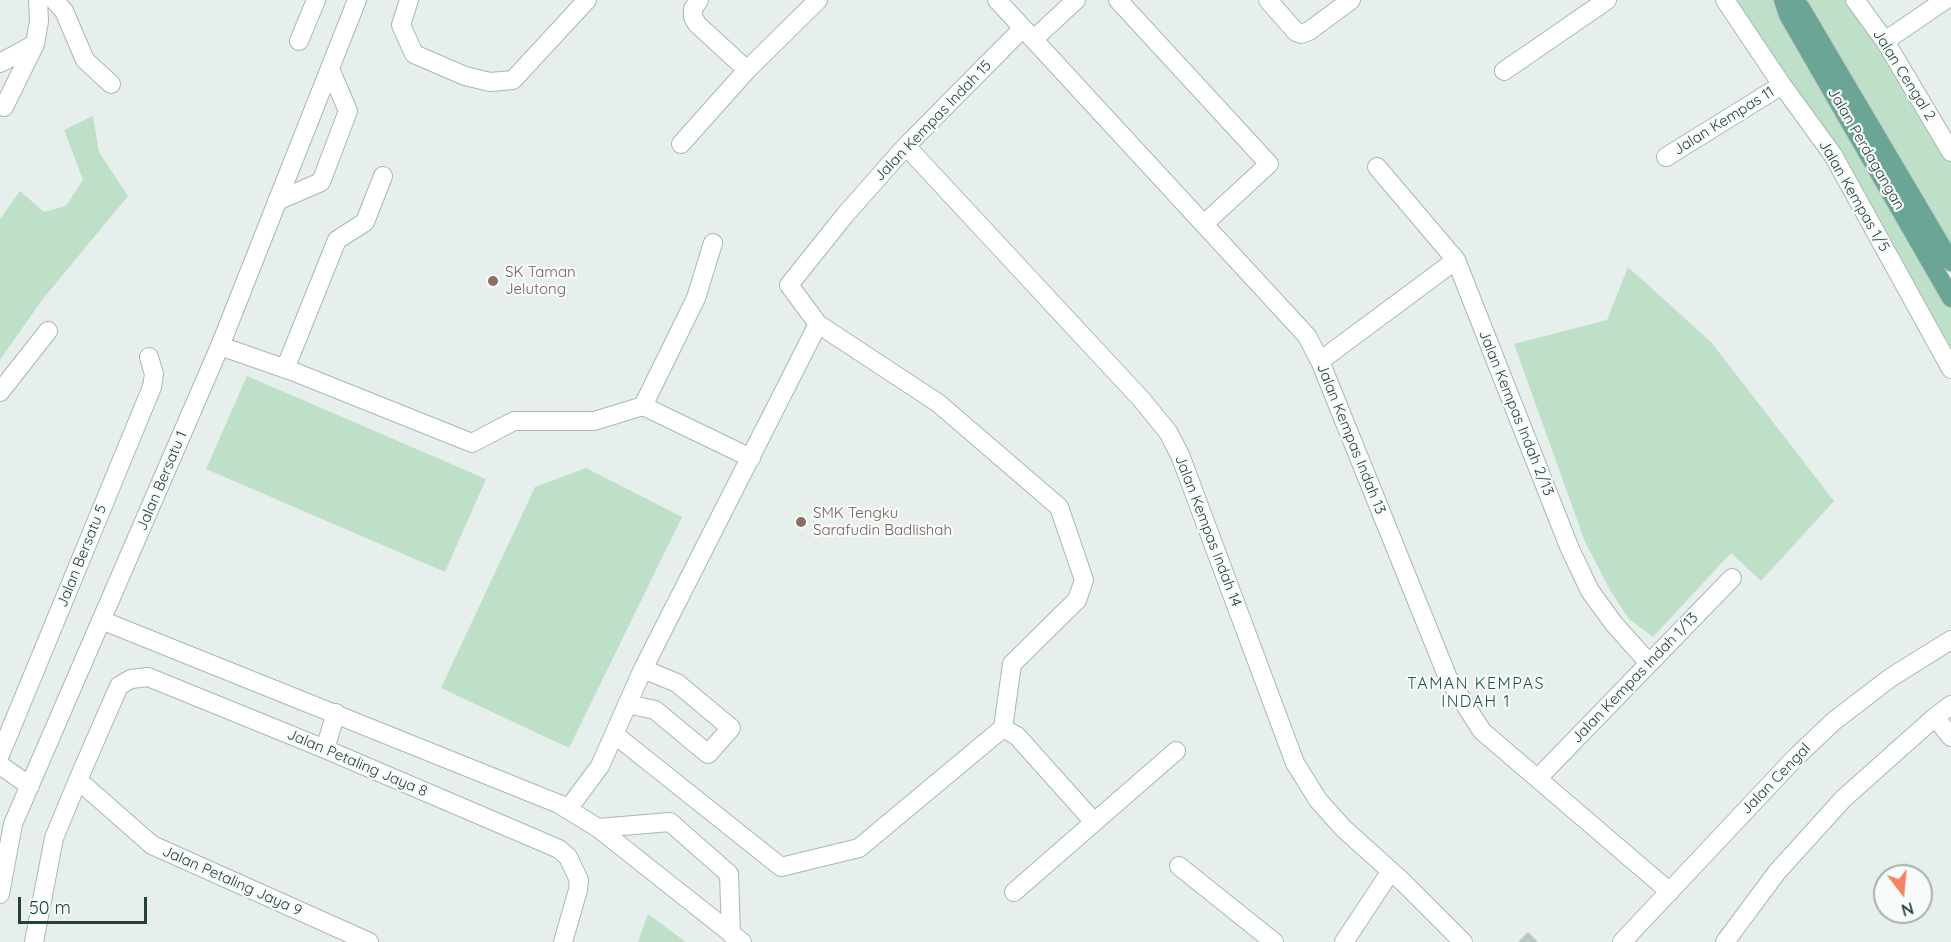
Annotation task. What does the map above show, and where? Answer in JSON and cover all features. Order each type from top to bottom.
[{"type":"main road","name":"Jalan Perdagangan","points":[[1783,0],[1793,24],[1951,298]]},
{"type":"main road","name":"Jalan Perdagangan","points":[[1793,0],[1802,8],[1951,262]]},
{"type":"street","points":[[4,107],[34,44],[39,21],[38,0]]},
{"type":"street","points":[[54,0],[64,11],[86,60],[111,84]]},
{"type":"street","points":[[299,41],[315,0]]},
{"type":"street","name":"Jalan Bersatu 1","points":[[0,894],[13,824],[220,346],[357,0]]},
{"type":"street","points":[[409,0],[401,25],[414,54],[465,76],[490,82],[513,80],[587,0]]},
{"type":"street","points":[[699,0],[693,9],[693,17],[747,70]]},
{"type":"street","points":[[681,144],[747,70],[818,0]]},
{"type":"street","name":"Jalan Kempas Indah 13","points":[[997,0],[1307,336],[1320,361],[1448,678],[1482,731],[1670,892]]},
{"type":"street","name":"Jalan Kempas Indah 15","points":[[818,324],[789,285],[845,215],[906,147],[1028,34],[1076,0]]},
{"type":"street","points":[[1118,0],[1269,164],[1204,224]]},
{"type":"street","points":[[1268,0],[1296,32],[1301,34],[1309,31],[1351,0]]},
{"type":"street","points":[[1503,71],[1607,0]]},
{"type":"street","name":"Jalan Kempas 1/5","points":[[1725,0],[1833,155],[1951,369]]},
{"type":"street","name":"Jalan Cengal 2","points":[[1855,0],[1885,42],[1951,152]]},
{"type":"street","points":[[1885,42],[1945,0]]},
{"type":"street","points":[[0,63],[34,44]]},
{"type":"street","points":[[277,201],[321,182],[348,111],[330,69]]},
{"type":"street","name":"Jalan Kempas 11","points":[[1666,158],[1782,84]]},
{"type":"street","name":"Jalan Kempas Indah 14","points":[[906,147],[1142,400],[1168,432],[1180,455],[1295,763],[1317,800],[1343,828],[1391,871],[1463,942]]},
{"type":"street","name":"Jalan Kempas Indah 2/13","points":[[1377,167],[1456,260],[1570,549],[1590,591],[1614,624],[1649,663]]},
{"type":"street","points":[[285,369],[337,240],[365,222],[383,176]]},
{"type":"street","points":[[643,406],[696,298],[712,243]]},
{"type":"street","points":[[1320,361],[1456,260]]},
{"type":"street","points":[[568,809],[600,766],[643,669],[818,324],[938,403],[1059,507],[1084,580],[1077,600],[1012,664],[1003,728],[859,848],[781,867],[614,735]]},
{"type":"street","points":[[0,392],[48,331]]},
{"type":"street","points":[[220,346],[285,369],[472,443],[514,421],[594,421],[643,406],[751,458]]},
{"type":"street","name":"Jalan Bersatu 5","points":[[0,755],[152,387],[154,374],[149,357]]},
{"type":"street","name":"Jalan Kempas Indah 1/13","points":[[1538,778],[1732,578]]},
{"type":"street","points":[[101,620],[559,804],[598,828],[736,938]]},
{"type":"street","name":"Jalan Cengal","points":[[1622,942],[1796,757],[1834,721],[1890,678],[1951,640]]},
{"type":"street","points":[[627,704],[655,710],[708,754],[731,728],[678,683],[643,669]]},
{"type":"street","name":"Jalan Petaling Jaya 8","points":[[78,780],[119,686],[131,679],[148,676],[559,849],[568,856],[579,880],[563,942]]},
{"type":"street","points":[[1725,942],[1777,872],[1844,798],[1951,705]]},
{"type":"street","points":[[325,749],[336,713]]},
{"type":"street","points":[[1935,717],[1951,737]]},
{"type":"street","points":[[1003,728],[1017,736],[1094,822]]},
{"type":"street","points":[[1014,892],[1176,751]]},
{"type":"street","points":[[0,765],[30,786]]},
{"type":"street","points":[[34,942],[54,838],[78,780]]},
{"type":"street","name":"Jalan Petaling Jaya 9","points":[[78,780],[152,845],[369,942]]},
{"type":"street","points":[[598,828],[670,822],[729,874],[736,938]]},
{"type":"street","points":[[1179,866],[1274,942]]},
{"type":"street","points":[[1344,942],[1391,871]]},
{"type":"green space","points":[[1725,0],[1783,0],[1951,298],[1951,370],[1833,155]]},
{"type":"green space","points":[[1792,0],[1855,0],[1951,152],[1951,262]]},
{"type":"green space","points":[[93,116],[99,152],[128,196],[42,300],[0,360],[0,219],[20,191],[44,212],[66,206],[83,180],[64,130]]},
{"type":"green space","points":[[1628,267],[1711,342],[1834,501],[1761,581],[1731,553],[1653,637],[1629,619],[1610,590],[1585,542],[1514,344],[1607,320]]},
{"type":"green space","points":[[247,376],[486,479],[445,572],[206,469]]},
{"type":"green space","points":[[586,468],[682,517],[569,748],[441,688],[535,487]]},
{"type":"green space","points":[[648,914],[686,942],[638,942]]},
{"type":"building","points":[[1528,933],[1537,942],[1519,942]]},
{"type":"place","name":"SK Taman Jelutong","points":[[493,281]]},
{"type":"place","name":"SMK Tengku Sarafudin Badlishah","points":[[801,522]]},
{"type":"district","name":"TAMAN KEMPAS INDAH 1","points":[[1476,693]]}]
